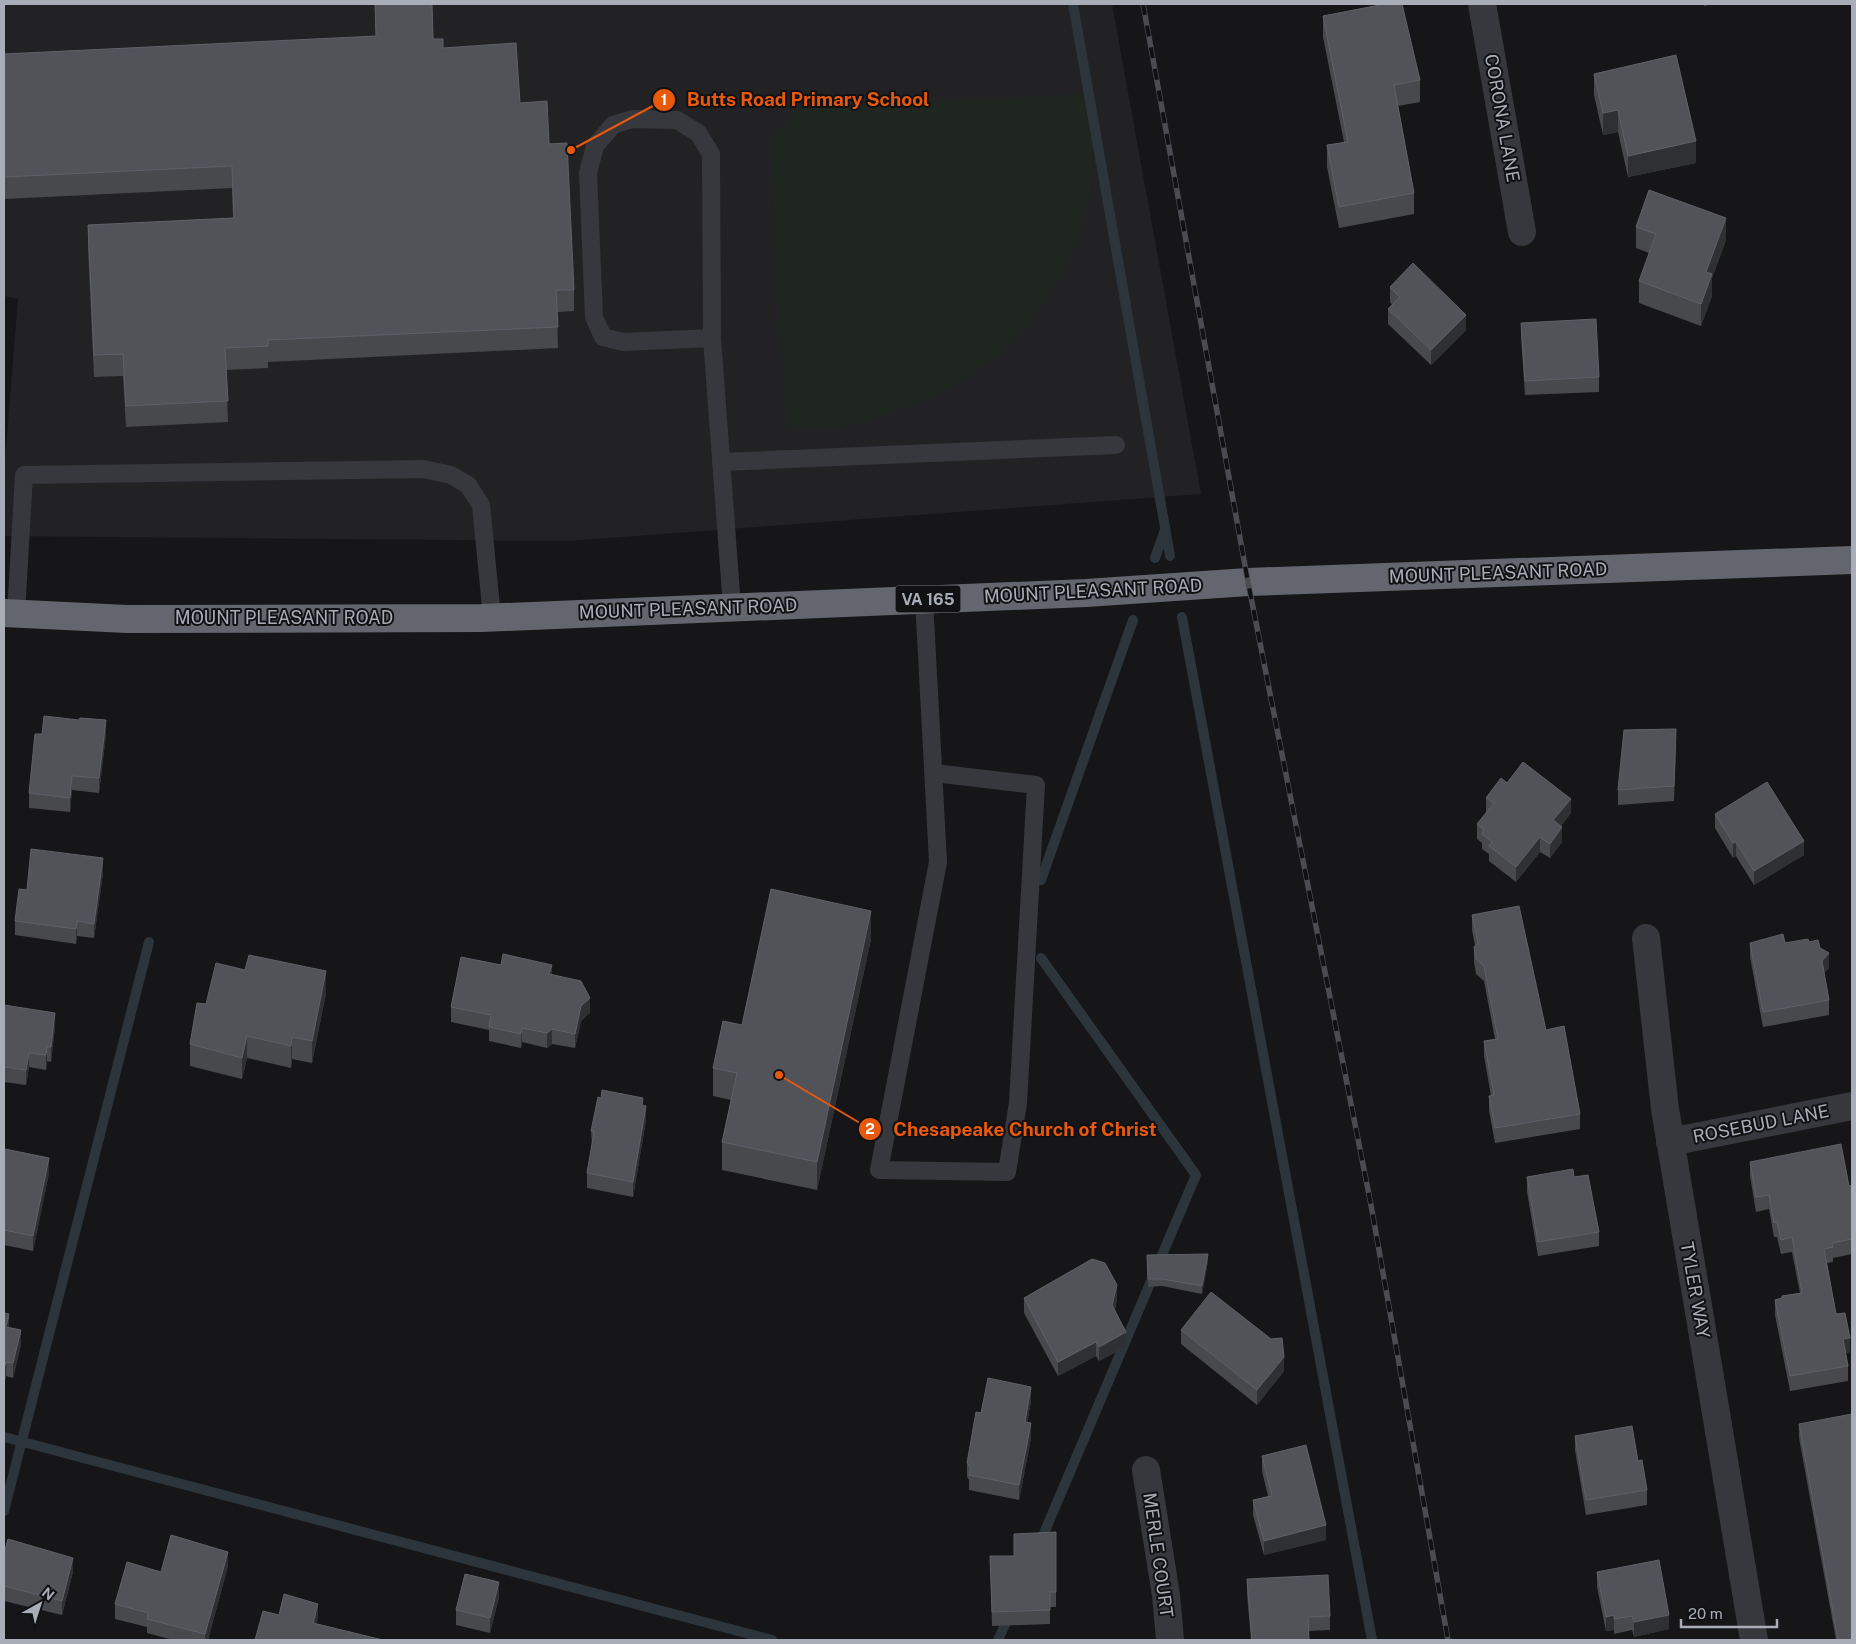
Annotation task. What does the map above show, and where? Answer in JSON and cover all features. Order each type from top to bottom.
[{"type":"highway","name":"MOUNT PLEASANT ROAD","points":[[10,614],[127,619],[492,617],[1086,593],[1248,582],[1852,560]]},
{"type":"street","name":"CORONA LANE","points":[[1482,4],[1522,232]]},
{"type":"street","name":"TYLER WAY","points":[[1646,938],[1664,1109],[1754,1640]]},
{"type":"street","name":"ROSEBUD LANE","points":[[1670,1142],[1852,1106]]},
{"type":"street","name":"MERLE COURT","points":[[1146,1470],[1166,1595],[1170,1640]]},
{"type":"lane","points":[[712,338],[623,342],[603,337],[594,317],[588,173],[594,146],[613,124],[632,119],[677,120],[698,133],[711,154],[712,338],[732,607]]},
{"type":"lane","points":[[721,462],[1116,445]]},
{"type":"lane","points":[[10,614],[24,474],[424,469],[451,475],[468,485],[481,505],[492,617]]},
{"type":"lane","points":[[924,599],[938,862],[879,1170],[1006,1172],[1018,1103],[1036,784],[934,773]]},
{"type":"shaded area","points":[[4,4],[1112,4],[1201,494],[567,541],[4,536],[4,472],[18,299],[4,296]]},
{"type":"shaded area","points":[[1087,94],[1092,130],[1093,166],[1089,196],[1082,225],[1071,254],[1057,281],[1041,307],[1022,331],[1000,353],[976,371],[941,391],[895,411],[847,426],[786,427],[770,140],[803,108]]},
{"type":"building","points":[[375,4],[432,4],[433,39],[443,39],[443,48],[516,43],[520,103],[547,101],[549,144],[567,143],[574,290],[556,290],[558,327],[268,340],[268,346],[225,348],[228,401],[126,406],[123,354],[94,355],[88,225],[234,218],[232,166],[4,177],[4,54],[376,36]]},
{"type":"building","points":[[1385,4],[1402,4],[1420,80],[1394,85],[1414,193],[1339,207],[1327,145],[1348,142],[1323,16]]},
{"type":"building","points":[[1676,55],[1696,141],[1628,156],[1618,110],[1603,113],[1594,74]]},
{"type":"building","points":[[1649,190],[1726,218],[1706,272],[1712,274],[1701,304],[1639,281],[1656,234],[1636,227]]},
{"type":"building","points":[[1413,263],[1466,315],[1431,350],[1388,309],[1400,297],[1390,287]]},
{"type":"building","points":[[1596,319],[1599,377],[1525,381],[1521,323]]},
{"type":"building","points":[[44,716],[79,720],[80,718],[106,720],[99,778],[72,776],[70,798],[29,793],[35,734],[42,734]]},
{"type":"building","points":[[1676,729],[1674,786],[1618,790],[1624,730]]},
{"type":"building","points":[[1523,762],[1571,799],[1553,820],[1562,827],[1550,844],[1540,837],[1516,867],[1489,846],[1492,842],[1482,834],[1484,830],[1477,824],[1494,803],[1486,798],[1501,778],[1507,783]]},
{"type":"building","points":[[1767,782],[1804,841],[1754,871],[1736,842],[1733,843],[1715,814]]},
{"type":"building","points":[[31,849],[103,858],[94,924],[77,921],[76,929],[15,921],[19,889],[27,890]]},
{"type":"building","points":[[771,889],[871,911],[817,1162],[722,1142],[737,1073],[713,1068],[723,1021],[742,1025]]},
{"type":"building","points":[[1519,906],[1546,1030],[1564,1026],[1580,1114],[1495,1128],[1489,1096],[1494,1095],[1484,1041],[1498,1039],[1484,966],[1476,959],[1474,947],[1478,943],[1472,915]]},
{"type":"building","points":[[1783,934],[1785,943],[1808,939],[1809,942],[1818,940],[1820,948],[1829,953],[1822,961],[1829,1000],[1763,1012],[1750,943]]},
{"type":"building","points":[[503,954],[552,965],[549,974],[581,981],[590,998],[581,1006],[575,1034],[552,1029],[547,1033],[522,1028],[521,1034],[489,1027],[491,1015],[451,1007],[461,957],[501,965]]},
{"type":"building","points":[[249,955],[326,971],[312,1041],[292,1037],[291,1046],[247,1036],[242,1058],[190,1044],[197,1003],[206,1004],[216,963],[245,970]]},
{"type":"building","points":[[4,1005],[55,1013],[51,1047],[47,1047],[46,1055],[29,1053],[26,1070],[4,1067]]},
{"type":"building","points":[[602,1090],[643,1098],[642,1105],[646,1106],[633,1182],[587,1173],[594,1132],[591,1131],[598,1097],[601,1098]]},
{"type":"building","points":[[1841,1144],[1849,1186],[1852,1185],[1852,1239],[1832,1243],[1833,1247],[1824,1249],[1836,1314],[1845,1313],[1850,1338],[1843,1339],[1848,1366],[1790,1376],[1775,1300],[1782,1298],[1782,1296],[1802,1293],[1792,1237],[1781,1240],[1777,1222],[1774,1223],[1769,1195],[1756,1197],[1750,1162]]},
{"type":"building","points":[[5,1149],[49,1158],[33,1236],[4,1230]]},
{"type":"building","points":[[1573,1169],[1574,1177],[1588,1175],[1599,1232],[1538,1242],[1527,1177]]},
{"type":"building","points":[[1208,1254],[1202,1286],[1162,1279],[1148,1279],[1147,1255]]},
{"type":"building","points":[[1092,1259],[1105,1263],[1117,1285],[1112,1305],[1126,1332],[1099,1347],[1096,1342],[1058,1362],[1024,1298]]},
{"type":"building","points":[[1211,1292],[1271,1339],[1282,1338],[1284,1357],[1257,1390],[1181,1330]]},
{"type":"building","points":[[4,1313],[9,1314],[6,1327],[21,1330],[13,1363],[6,1362],[4,1369]]},
{"type":"building","points":[[988,1378],[1031,1387],[1025,1422],[1031,1423],[1019,1485],[969,1475],[971,1467],[967,1463],[976,1412],[981,1413]]},
{"type":"building","points":[[1852,1414],[1852,1640],[1838,1640],[1799,1424]]},
{"type":"building","points":[[1632,1426],[1638,1461],[1642,1460],[1647,1490],[1586,1500],[1575,1436]]},
{"type":"building","points":[[1306,1445],[1326,1525],[1264,1541],[1253,1500],[1272,1496],[1262,1456]]},
{"type":"building","points":[[1056,1532],[1056,1592],[1050,1592],[1050,1610],[992,1612],[990,1556],[1014,1556],[1014,1534]]},
{"type":"building","points":[[171,1535],[228,1552],[205,1634],[147,1619],[148,1613],[115,1604],[127,1562],[161,1572]]},
{"type":"building","points":[[8,1539],[73,1558],[62,1601],[4,1586],[4,1553]]},
{"type":"building","points":[[1659,1560],[1669,1615],[1634,1622],[1632,1616],[1614,1619],[1614,1615],[1606,1617],[1597,1572]]},
{"type":"building","points":[[465,1574],[499,1582],[490,1618],[456,1610]]},
{"type":"building","points":[[1328,1575],[1330,1616],[1308,1617],[1309,1640],[1252,1640],[1247,1579]]},
{"type":"building","points":[[284,1594],[318,1604],[313,1623],[383,1640],[255,1640],[263,1611],[279,1615]]},
{"type":"waterway","points":[[1073,4],[1170,556]]},
{"type":"waterway","points":[[1155,558],[1165,530]]},
{"type":"waterway","points":[[1182,617],[1372,1640]]},
{"type":"waterway","points":[[1041,880],[1133,620]]},
{"type":"waterway","points":[[4,1511],[149,942]]},
{"type":"waterway","points":[[1039,1545],[1196,1175],[1041,958]]},
{"type":"waterway","points":[[4,1437],[772,1640]]},
{"type":"waterway","points":[[998,1640],[1010,1614]]},
{"type":"railway","points":[[1143,4],[1248,582],[1371,1205],[1448,1640]]},
{"type":"place","name":"Butts Road Primary School","points":[[571,150]]},
{"type":"place","name":"Chesapeake Church of Christ","points":[[779,1075]]}]
